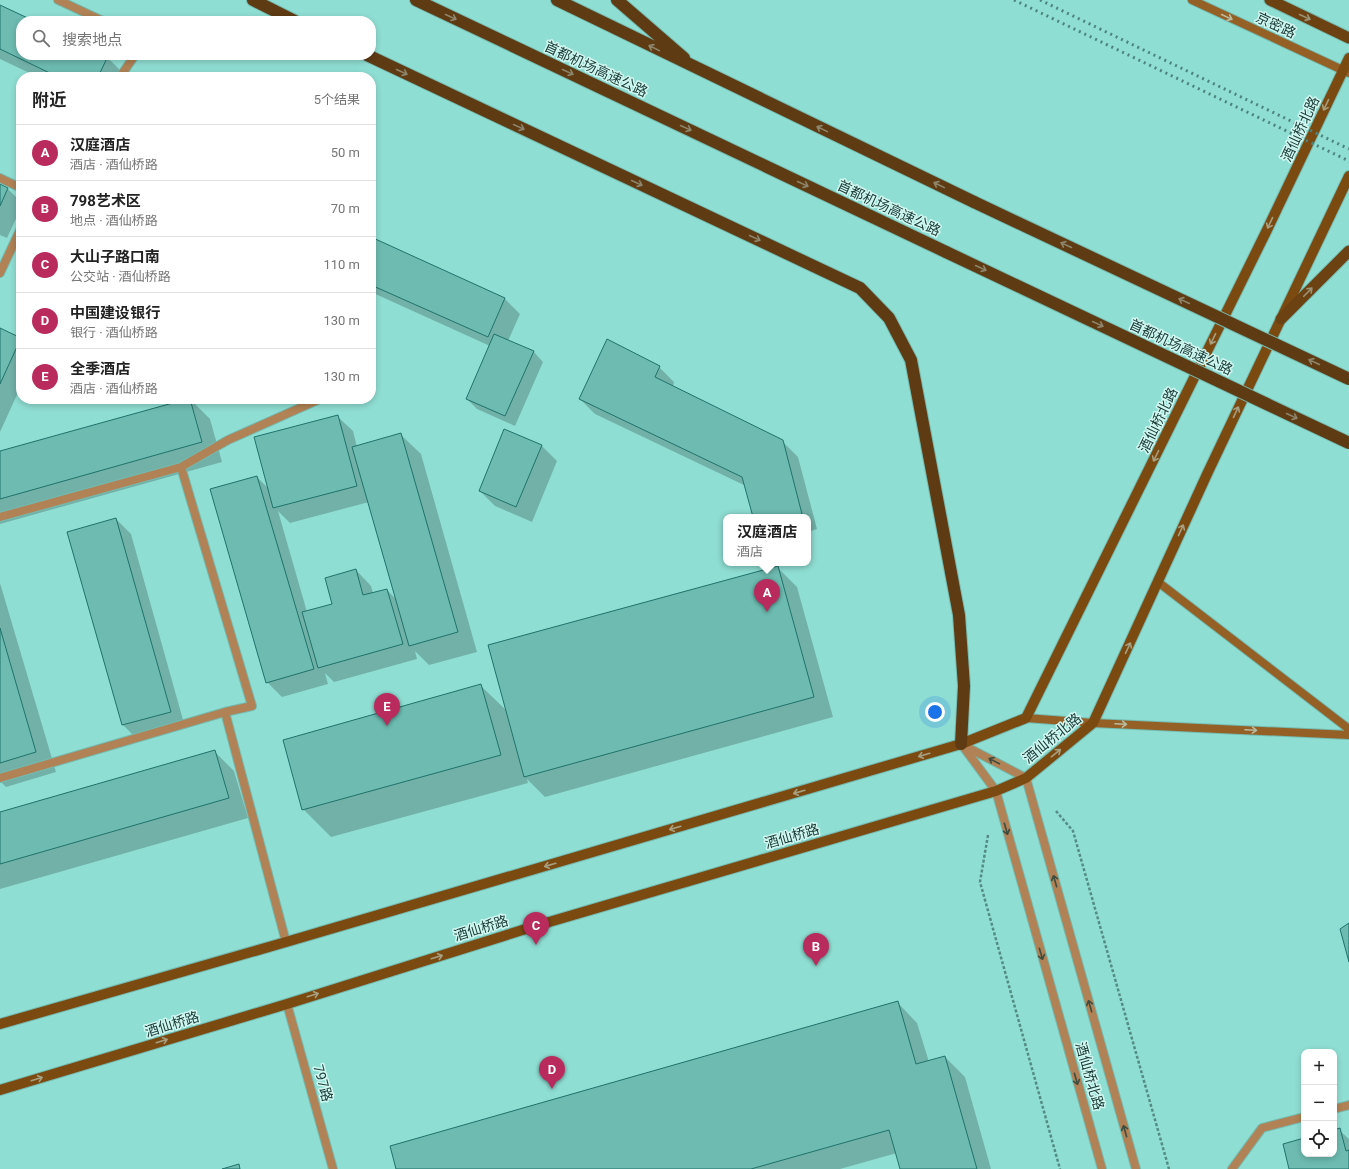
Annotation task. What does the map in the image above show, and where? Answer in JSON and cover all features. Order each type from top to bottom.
[{"type":"highway","points":[[253,0],[285,16]]},
{"type":"highway","name":"首都机场高速公路","points":[[416,0],[1349,443]]},
{"type":"highway","points":[[557,0],[974,202],[1349,379]]},
{"type":"highway","points":[[617,0],[698,69]]},
{"type":"highway","points":[[1270,0],[1349,38]]},
{"type":"highway","points":[[376,59],[860,288],[889,318],[911,360],[959,615],[964,686],[961,744]]},
{"type":"highway","points":[[1280,319],[1349,252]]},
{"type":"main road","name":"京密路","points":[[1192,0],[1346,72]]},
{"type":"main road","name":"酒仙桥北路","points":[[1026,718],[1346,72],[1349,58]]},
{"type":"main road","name":"酒仙桥北路","points":[[996,791],[1026,778],[1093,723],[1208,472],[1349,176]]},
{"type":"main road","points":[[1158,582],[1349,729]]},
{"type":"main road","points":[[0,1024],[286,942],[961,744],[1026,718],[1093,723],[1349,735]]},
{"type":"main road","name":"酒仙桥路","points":[[0,1090],[287,1004],[532,926],[996,791]]},
{"type":"street","points":[[58,0],[92,16]]},
{"type":"street","points":[[123,72],[132,60]]},
{"type":"street","points":[[0,178],[16,186]]},
{"type":"street","points":[[0,273],[16,239]]},
{"type":"street","points":[[0,517],[181,467],[228,440],[309,404]]},
{"type":"street","points":[[0,778],[225,712],[252,706],[181,467]]},
{"type":"street","points":[[225,712],[286,942]]},
{"type":"street","points":[[961,744],[1026,778]]},
{"type":"street","points":[[961,744],[996,791]]},
{"type":"street","name":"酒仙桥北路","points":[[1026,778],[1136,1169]]},
{"type":"street","name":"酒仙桥北路","points":[[996,791],[1102,1169]]},
{"type":"street","name":"797路","points":[[287,1004],[333,1169]]},
{"type":"street","points":[[1337,1108],[1349,1105]]},
{"type":"street","points":[[1232,1169],[1262,1128],[1301,1118]]},
{"type":"path","points":[[1052,807],[1073,831],[1169,1169]]},
{"type":"path","points":[[989,829],[980,882],[1060,1169]]},
{"type":"building","points":[[0,5],[23,16],[16,16],[16,57],[0,49]]},
{"type":"building","points":[[23,60],[106,60],[100,72],[48,72]]},
{"type":"building","points":[[0,184],[8,188],[0,206]]},
{"type":"building","points":[[376,239],[505,298],[488,337],[376,287]]},
{"type":"building","points":[[0,328],[16,336],[16,349],[0,384]]},
{"type":"building","points":[[494,334],[534,351],[505,416],[466,399]]},
{"type":"building","points":[[607,339],[660,366],[655,377],[783,440],[802,514],[752,514],[742,477],[579,399]]},
{"type":"building","points":[[169,404],[191,404],[202,442],[0,499],[0,451]]},
{"type":"building","points":[[338,415],[357,486],[273,508],[254,437]]},
{"type":"building","points":[[504,429],[542,445],[516,507],[479,491]]},
{"type":"building","points":[[401,433],[458,632],[409,646],[352,447]]},
{"type":"building","points":[[257,476],[314,669],[266,683],[210,489]]},
{"type":"building","points":[[116,518],[171,712],[122,725],[67,532]]},
{"type":"building","points":[[778,566],[814,697],[524,777],[488,645]]},
{"type":"building","points":[[356,569],[363,595],[387,589],[403,644],[318,668],[302,612],[332,604],[325,578]]},
{"type":"building","points":[[0,628],[36,752],[0,763]]},
{"type":"building","points":[[481,684],[501,755],[302,810],[283,740]]},
{"type":"building","points":[[215,750],[229,798],[0,864],[0,812]]},
{"type":"building","points":[[1349,923],[1349,962],[1340,929]]},
{"type":"building","points":[[898,1001],[916,1064],[945,1056],[977,1169],[900,1169],[889,1130],[751,1169],[396,1169],[390,1146]]},
{"type":"building","points":[[1340,1128],[1346,1151],[1349,1150],[1349,1169],[1289,1169],[1283,1144],[1301,1139],[1301,1157],[1337,1157],[1337,1129]]},
{"type":"building","points":[[239,1164],[240,1169],[222,1169]]},
{"type":"railway","points":[[1014,0],[1349,161]]},
{"type":"railway","points":[[1040,0],[1349,149]]},
{"type":"place","name":"汉庭酒店","points":[[767,612]]},
{"type":"place","name":"全季酒店","points":[[387,726]]},
{"type":"place","name":"大山子路口南","points":[[536,945]]},
{"type":"place","name":"798艺术区","points":[[816,966]]},
{"type":"place","name":"中国建设银行","points":[[552,1089]]}]
